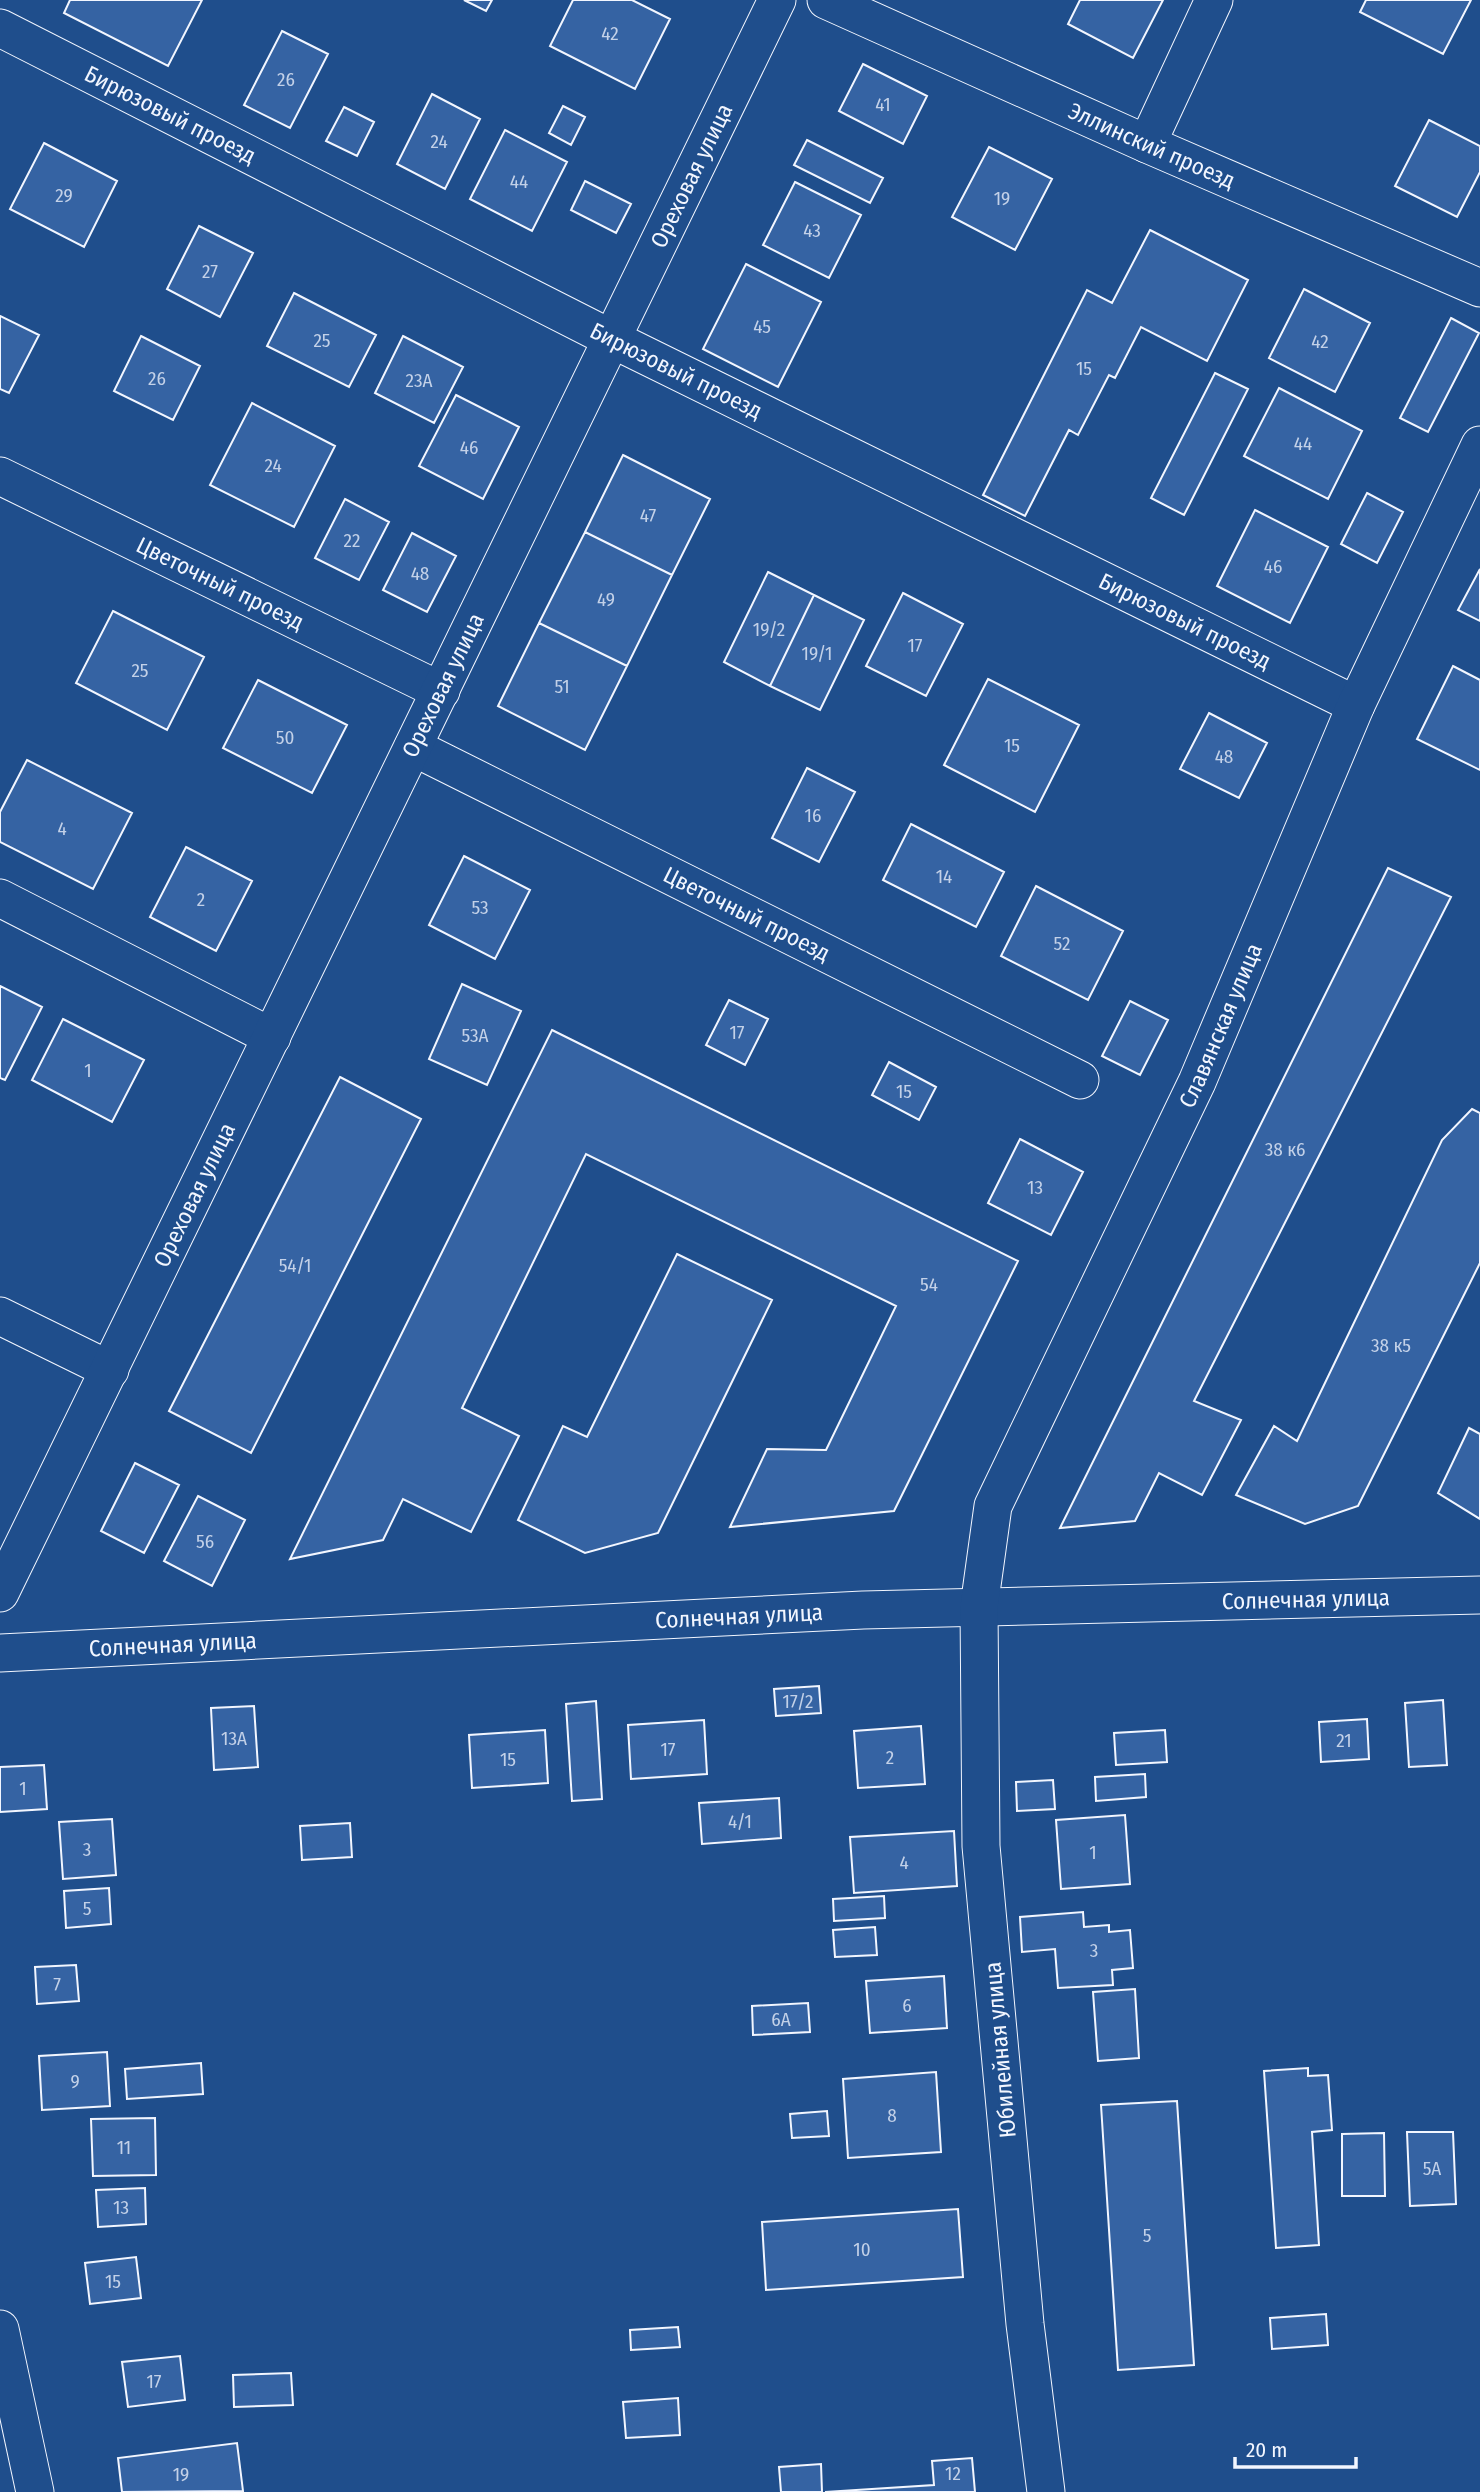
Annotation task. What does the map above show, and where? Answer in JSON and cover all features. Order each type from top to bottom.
[{"type":"street","name":"Ореховая улица","points":[[0,1593],[777,0]]},
{"type":"street","name":"Эллинский проезд","points":[[826,0],[1147,144],[1480,288]]},
{"type":"street","points":[[1147,144],[1214,0]]},
{"type":"street","name":"Бирюзовый проезд","points":[[0,28],[612,339],[1356,705]]},
{"type":"street","name":"Славянская улица","points":[[979,1607],[993,1506],[1197,1082],[1356,705],[1480,446]]},
{"type":"street","name":"Цветочный проезд","points":[[0,476],[441,691]]},
{"type":"street","name":"Цветочный проезд","points":[[413,747],[1080,1080]]},
{"type":"street","points":[[0,898],[272,1037]]},
{"type":"street","points":[[0,1317],[110,1370]]},
{"type":"street","name":"Солнечная улица","points":[[0,1653],[863,1610],[1480,1595]]},
{"type":"street","name":"Юбилейная улица","points":[[979,1607],[981,1846],[1025,2324],[1046,2492]]},
{"type":"street","points":[[0,2329],[34,2492]]},
{"type":"building","points":[[70,0],[202,0],[168,66],[64,13]]},
{"type":"building","points":[[464,0],[492,0],[486,11]]},
{"type":"building","points":[[573,0],[632,0],[670,19],[635,89],[550,46]]},
{"type":"building","points":[[1080,0],[1163,0],[1133,58],[1068,24]]},
{"type":"building","points":[[1366,0],[1471,0],[1443,54],[1360,12]]},
{"type":"building","points":[[282,31],[328,54],[290,128],[244,105]]},
{"type":"building","points":[[863,64],[927,96],[903,144],[839,111]]},
{"type":"building","points":[[432,94],[480,119],[445,189],[397,164]]},
{"type":"building","points":[[563,106],[585,117],[571,145],[549,133]]},
{"type":"building","points":[[344,107],[374,122],[357,156],[326,141]]},
{"type":"building","points":[[1429,120],[1480,146],[1480,172],[1457,217],[1395,186]]},
{"type":"building","points":[[505,130],[567,162],[532,231],[470,199]]},
{"type":"building","points":[[807,140],[883,178],[870,203],[794,165]]},
{"type":"building","points":[[44,143],[117,181],[84,247],[10,209]]},
{"type":"building","points":[[989,147],[1052,179],[1015,250],[952,217]]},
{"type":"building","points":[[585,181],[631,204],[616,233],[571,210]]},
{"type":"building","points":[[795,182],[861,215],[829,278],[763,245]]},
{"type":"building","points":[[199,226],[253,253],[220,317],[167,289]]},
{"type":"building","points":[[1150,230],[1248,280],[1207,361],[1141,327],[1115,378],[1109,375],[1078,435],[1069,430],[1025,516],[983,495],[1087,290],[1112,303]]},
{"type":"building","points":[[746,264],[821,302],[778,387],[703,349]]},
{"type":"building","points":[[1304,289],[1370,323],[1335,392],[1269,358]]},
{"type":"building","points":[[294,293],[376,335],[349,387],[267,346]]},
{"type":"building","points":[[0,316],[39,335],[9,393],[0,389]]},
{"type":"building","points":[[1451,318],[1479,333],[1428,432],[1400,418]]},
{"type":"building","points":[[141,336],[200,366],[173,420],[114,391]]},
{"type":"building","points":[[403,336],[463,367],[434,423],[375,393]]},
{"type":"building","points":[[1215,373],[1248,389],[1184,515],[1151,498]]},
{"type":"building","points":[[1279,388],[1362,431],[1328,499],[1244,456]]},
{"type":"building","points":[[456,395],[519,427],[483,499],[419,466]]},
{"type":"building","points":[[252,403],[335,446],[294,527],[210,485]]},
{"type":"building","points":[[623,455],[710,499],[672,575],[585,532]]},
{"type":"building","points":[[1367,493],[1403,512],[1377,563],[1341,544]]},
{"type":"building","points":[[345,499],[389,522],[359,580],[315,558]]},
{"type":"building","points":[[1255,510],[1328,547],[1290,623],[1217,586]]},
{"type":"building","points":[[585,532],[672,575],[627,666],[539,623]]},
{"type":"building","points":[[412,533],[456,556],[427,612],[383,590]]},
{"type":"building","points":[[1480,569],[1480,621],[1458,610]]},
{"type":"building","points":[[768,572],[814,595],[770,686],[724,662]]},
{"type":"building","points":[[903,593],[963,624],[926,696],[866,666]]},
{"type":"building","points":[[814,595],[864,620],[820,710],[770,686]]},
{"type":"building","points":[[113,611],[204,657],[167,730],[76,683]]},
{"type":"building","points":[[539,623],[627,666],[585,750],[498,706]]},
{"type":"building","points":[[1453,666],[1480,680],[1480,770],[1417,739]]},
{"type":"building","points":[[988,679],[1079,725],[1035,812],[944,765]]},
{"type":"building","points":[[258,680],[347,725],[312,793],[223,748]]},
{"type":"building","points":[[1209,713],[1267,743],[1239,798],[1180,769]]},
{"type":"building","points":[[27,760],[132,813],[93,889],[0,842],[0,812]]},
{"type":"building","points":[[807,768],[855,792],[819,862],[772,838]]},
{"type":"building","points":[[911,824],[1004,872],[976,927],[883,880]]},
{"type":"building","points":[[186,847],[252,881],[216,951],[150,917]]},
{"type":"building","points":[[464,856],[530,890],[495,959],[429,925]]},
{"type":"building","points":[[1388,868],[1451,897],[1194,1401],[1241,1420],[1202,1495],[1159,1473],[1135,1521],[1060,1528]]},
{"type":"building","points":[[1036,886],[1123,931],[1088,1000],[1001,956]]},
{"type":"building","points":[[462,984],[521,1011],[487,1085],[429,1059]]},
{"type":"building","points":[[0,986],[42,1007],[5,1080],[0,1078]]},
{"type":"building","points":[[729,1000],[768,1019],[745,1065],[706,1045]]},
{"type":"building","points":[[1130,1001],[1168,1020],[1140,1075],[1102,1056]]},
{"type":"building","points":[[63,1019],[144,1060],[112,1122],[32,1080]]},
{"type":"building","points":[[552,1030],[1018,1261],[894,1511],[730,1527],[767,1449],[826,1450],[896,1306],[586,1154],[462,1408],[519,1436],[471,1532],[403,1499],[383,1540],[290,1559]]},
{"type":"building","points":[[889,1062],[936,1087],[919,1120],[872,1095]]},
{"type":"building","points":[[340,1077],[421,1119],[251,1453],[169,1411]]},
{"type":"building","points":[[1472,1109],[1480,1113],[1480,1263],[1358,1506],[1305,1524],[1236,1495],[1274,1426],[1297,1441],[1442,1140]]},
{"type":"building","points":[[1020,1139],[1083,1172],[1051,1235],[988,1203]]},
{"type":"building","points":[[677,1254],[772,1300],[658,1533],[585,1553],[518,1520],[563,1426],[587,1437]]},
{"type":"building","points":[[1469,1428],[1480,1434],[1480,1519],[1438,1493]]},
{"type":"building","points":[[135,1463],[179,1485],[144,1553],[101,1531]]},
{"type":"building","points":[[198,1496],[245,1520],[212,1586],[164,1561]]},
{"type":"building","points":[[819,1686],[821,1713],[776,1716],[774,1689]]},
{"type":"building","points":[[1443,1700],[1447,1765],[1409,1767],[1405,1703]]},
{"type":"building","points":[[596,1701],[602,1799],[572,1801],[566,1704]]},
{"type":"building","points":[[254,1706],[258,1767],[214,1770],[211,1708]]},
{"type":"building","points":[[1367,1719],[1369,1759],[1321,1762],[1319,1722]]},
{"type":"building","points":[[704,1720],[707,1774],[631,1779],[628,1725]]},
{"type":"building","points":[[921,1726],[925,1784],[858,1788],[854,1731]]},
{"type":"building","points":[[545,1730],[548,1783],[472,1788],[469,1735]]},
{"type":"building","points":[[1165,1730],[1167,1762],[1116,1765],[1114,1733]]},
{"type":"building","points":[[44,1765],[47,1809],[0,1812],[0,1767]]},
{"type":"building","points":[[1145,1774],[1146,1797],[1096,1801],[1095,1777]]},
{"type":"building","points":[[1053,1780],[1055,1809],[1017,1811],[1016,1782]]},
{"type":"building","points":[[779,1798],[781,1838],[702,1844],[699,1803]]},
{"type":"building","points":[[1125,1815],[1130,1884],[1061,1889],[1056,1820]]},
{"type":"building","points":[[112,1819],[116,1875],[63,1879],[59,1822]]},
{"type":"building","points":[[350,1823],[352,1857],[302,1860],[300,1826]]},
{"type":"building","points":[[954,1831],[957,1886],[854,1893],[850,1837]]},
{"type":"building","points":[[109,1888],[111,1924],[66,1928],[64,1891]]},
{"type":"building","points":[[884,1896],[885,1918],[834,1921],[833,1899]]},
{"type":"building","points":[[1083,1912],[1084,1927],[1109,1925],[1109,1932],[1130,1930],[1133,1968],[1112,1970],[1113,1985],[1058,1988],[1055,1949],[1022,1952],[1020,1917]]},
{"type":"building","points":[[875,1927],[877,1955],[835,1957],[833,1930]]},
{"type":"building","points":[[76,1965],[79,2001],[37,2004],[35,1967]]},
{"type":"building","points":[[944,1976],[947,2028],[870,2033],[866,1981]]},
{"type":"building","points":[[1135,1989],[1139,2058],[1098,2061],[1093,1992]]},
{"type":"building","points":[[808,2003],[810,2032],[753,2035],[752,2006]]},
{"type":"building","points":[[107,2052],[110,2106],[42,2110],[39,2056]]},
{"type":"building","points":[[201,2063],[203,2094],[127,2099],[125,2069]]},
{"type":"building","points":[[1308,2068],[1308,2076],[1328,2075],[1332,2130],[1312,2132],[1319,2245],[1276,2248],[1264,2071]]},
{"type":"building","points":[[936,2072],[941,2152],[848,2158],[843,2079]]},
{"type":"building","points":[[1177,2101],[1194,2365],[1118,2370],[1101,2105]]},
{"type":"building","points":[[827,2111],[829,2136],[792,2138],[790,2114]]},
{"type":"building","points":[[155,2118],[156,2175],[93,2176],[91,2119]]},
{"type":"building","points":[[1407,2132],[1453,2132],[1456,2204],[1410,2206]]},
{"type":"building","points":[[1384,2133],[1385,2196],[1342,2196],[1342,2134]]},
{"type":"building","points":[[145,2188],[146,2224],[98,2227],[96,2190]]},
{"type":"building","points":[[958,2209],[963,2277],[766,2290],[762,2222]]},
{"type":"building","points":[[136,2257],[141,2298],[90,2304],[85,2263]]},
{"type":"building","points":[[1326,2314],[1328,2345],[1272,2349],[1270,2318]]},
{"type":"building","points":[[678,2327],[680,2347],[631,2350],[630,2330]]},
{"type":"building","points":[[180,2356],[185,2400],[128,2407],[122,2362]]},
{"type":"building","points":[[291,2373],[293,2405],[234,2407],[233,2375]]},
{"type":"building","points":[[678,2398],[680,2435],[626,2438],[623,2402]]},
{"type":"building","points":[[237,2443],[243,2491],[122,2492],[118,2458]]},
{"type":"building","points":[[972,2458],[975,2492],[825,2492],[934,2485],[932,2461]]},
{"type":"building","points":[[821,2464],[822,2492],[781,2492],[779,2467]]}]
